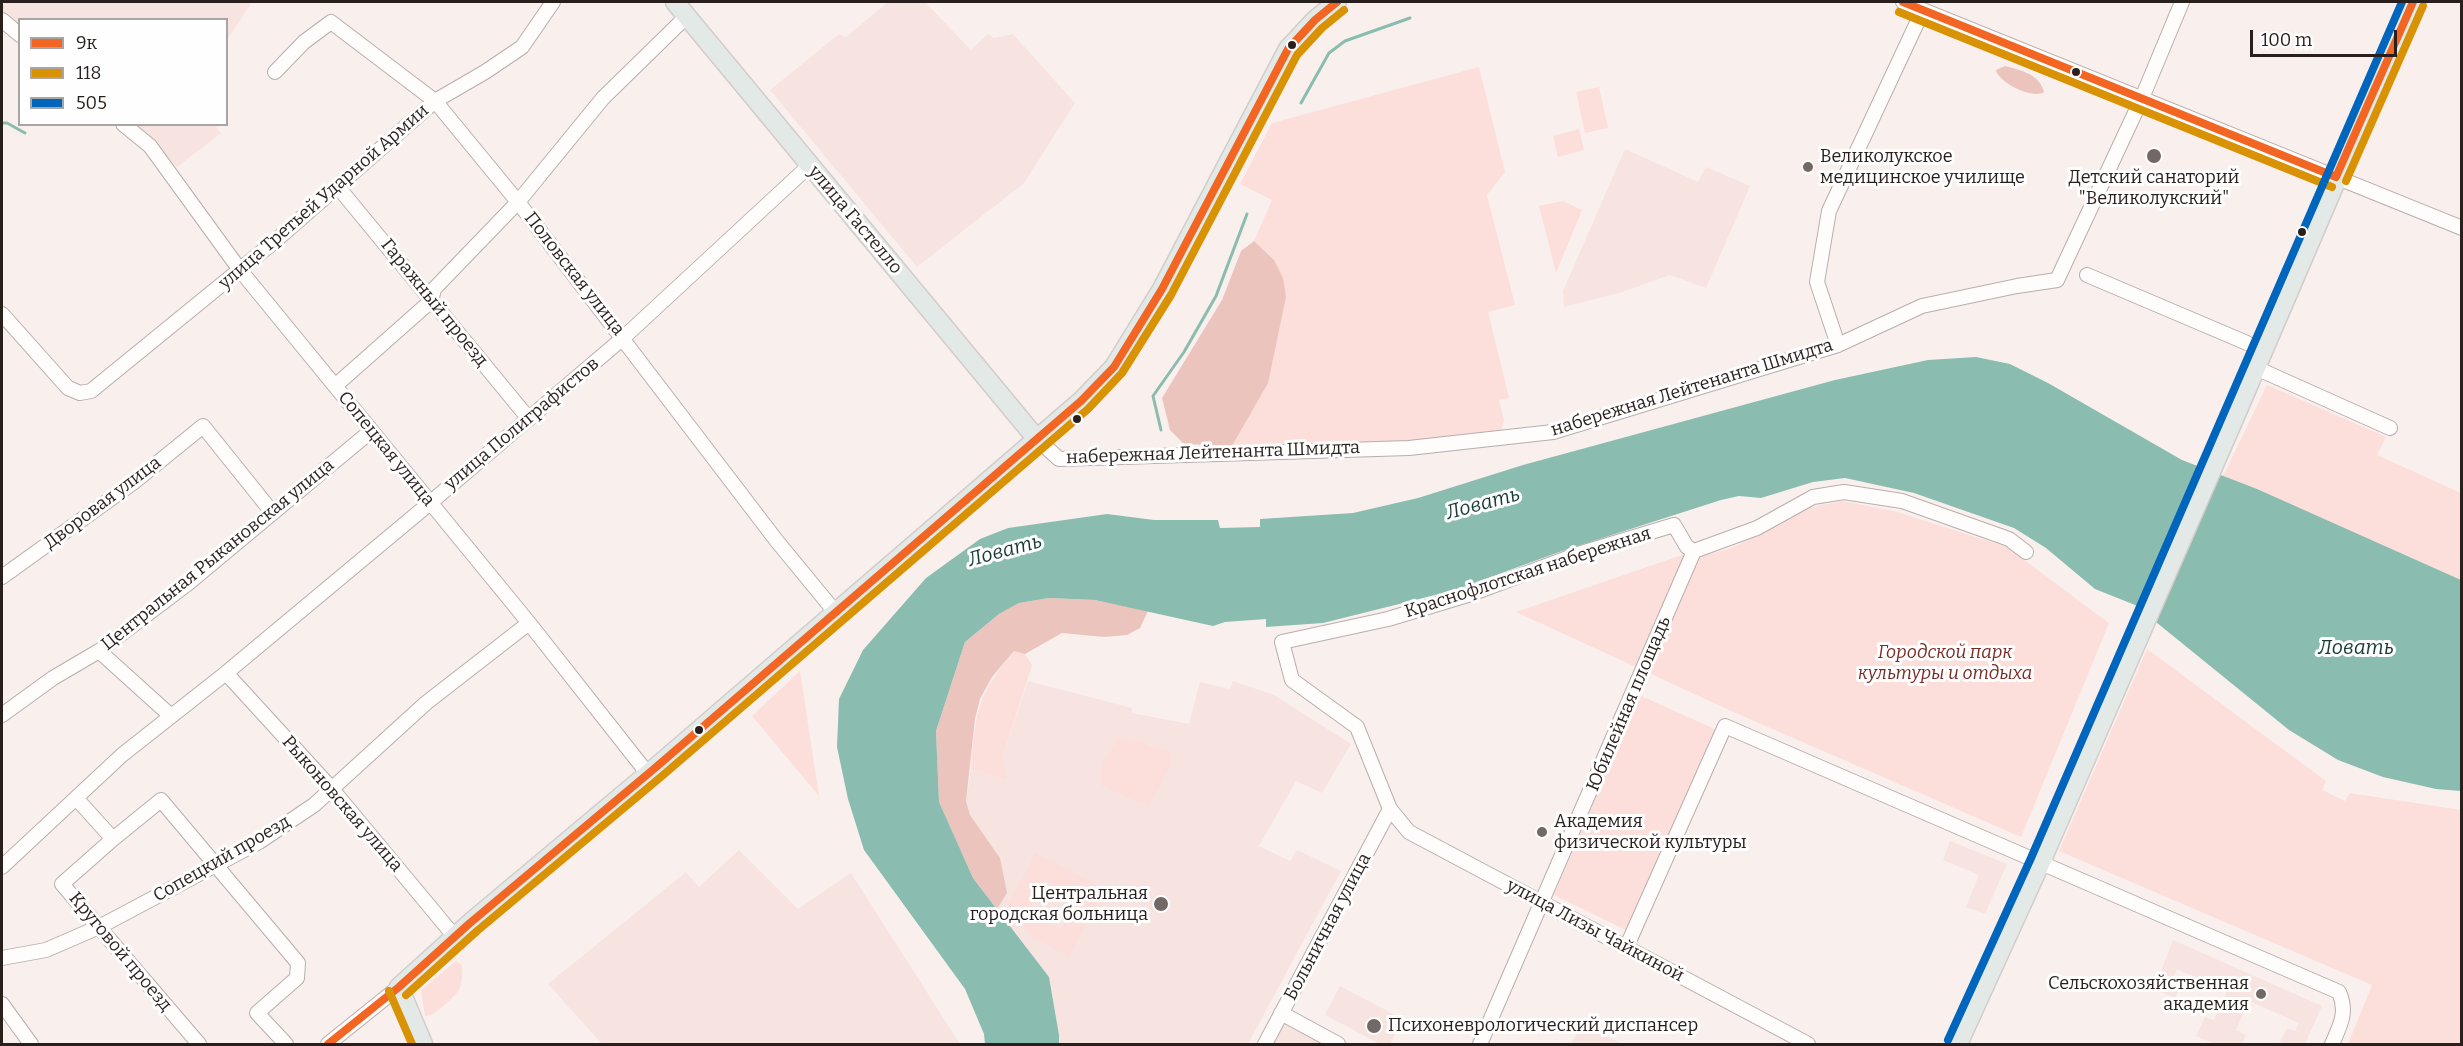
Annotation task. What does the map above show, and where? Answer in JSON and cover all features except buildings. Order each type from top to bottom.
[{"type":"main road","points":[[423,1044],[399,987],[454,937],[648,774],[1081,401],[1114,366],[1162,289],[1288,49],[1315,20],[1337,2]]},
{"type":"main road","points":[[1958,1044],[2041,862],[2413,2]]},
{"type":"main road","name":"улица Гастелло","points":[[681,9],[1036,438]]},
{"type":"street","name":"улица Третьей Ударной Армии","points":[[2,314],[68,388],[81,393],[92,391],[240,270],[435,101],[522,47],[553,2]]},
{"type":"street","points":[[1903,2],[2462,228]]},
{"type":"street","points":[[2142,98],[2182,2]]},
{"type":"street","points":[[335,386],[431,301],[434,289],[518,202],[603,98],[681,9]]},
{"type":"street","points":[[1838,345],[1817,282],[1829,211],[1923,10]]},
{"type":"street","points":[[2,20],[18,33]]},
{"type":"street","name":"Половская улица","points":[[274,72],[304,42],[331,22],[435,101],[518,202],[776,540],[836,613]]},
{"type":"street","name":"набережная Лейтенанта Шмидта","points":[[1036,438],[1059,459],[1409,448],[1553,432],[1838,345],[1922,306],[2057,280],[2142,98]]},
{"type":"street","name":"Сопецкая улица","points":[[125,126],[150,146],[240,270],[529,623],[648,774]]},
{"type":"street","name":"улица Полиграфистов","points":[[171,716],[430,503],[623,338],[810,165]]},
{"type":"street","name":"Гаражный проезд","points":[[338,187],[529,419]]},
{"type":"street","points":[[2087,275],[2247,343]]},
{"type":"street","points":[[2256,368],[2390,428]]},
{"type":"street","name":"Дворовая улица","points":[[2,577],[134,482],[203,426],[272,512]]},
{"type":"street","name":"Центральная Рыкановская улица","points":[[2,715],[53,678],[99,651],[186,585],[371,431]]},
{"type":"street","points":[[1694,551],[1757,528],[1813,497],[1844,492],[1902,501],[2009,539],[2026,552]]},
{"type":"street","name":"Краснофлотская набережная","points":[[1282,642],[1388,619],[1466,596],[1578,554],[1674,525],[1687,547],[1694,551]]},
{"type":"street","name":"Юбилейная площадь","points":[[1480,1044],[1694,551]]},
{"type":"street","name":"Сопецкий проезд","points":[[2,958],[46,950],[99,927],[259,842],[314,805],[426,703],[529,623]]},
{"type":"street","name":"улица Лизы Чайкиной","points":[[1282,642],[1292,680],[1357,727],[1390,809],[1409,832],[1808,1044]]},
{"type":"street","points":[[2,867],[76,798],[171,716],[99,651]]},
{"type":"street","name":"Рыконовская улица","points":[[226,673],[332,789],[454,937]]},
{"type":"street","points":[[1626,948],[1725,726],[2339,992],[2344,1003],[2344,1016],[2332,1044]]},
{"type":"street","points":[[76,798],[113,839]]},
{"type":"street","name":"Круговой проезд","points":[[199,1044],[62,884],[161,800],[298,963],[297,978],[257,1013],[286,1044]]},
{"type":"street","name":"Больничная улица","points":[[1265,1044],[1390,809]]},
{"type":"street","points":[[328,1044],[399,987]]},
{"type":"street","points":[[2,1004],[31,1044]]},
{"type":"street","points":[[1281,1013],[1338,1044]]},
{"type":"shaded area","points":[[2,2],[252,2],[228,38],[228,18],[18,18],[18,26],[2,13]]},
{"type":"shaded area","points":[[888,2],[925,2],[971,50],[988,34],[994,38],[1013,34],[1075,103],[1024,183],[917,267],[770,90],[839,34],[846,37]]},
{"type":"shaded area","points":[[2005,66],[2034,77],[2044,92],[2032,94],[2025,92],[2003,80],[1996,70]]},
{"type":"shaded area","points":[[136,126],[216,126],[221,133],[177,167]]},
{"type":"shaded area","points":[[1625,149],[1698,182],[1706,167],[1750,186],[1706,288],[1670,275],[1619,293],[1564,307],[1563,291]]},
{"type":"shaded area","points":[[1254,241],[1274,260],[1283,278],[1286,297],[1268,383],[1232,446],[1184,444],[1170,430],[1162,398],[1222,300],[1241,251]]},
{"type":"shaded area","points":[[1049,598],[1095,600],[1148,611],[1140,628],[1127,635],[1104,637],[1062,633],[1025,654],[1014,651],[992,677],[980,699],[975,719],[966,801],[970,815],[1000,858],[1007,893],[997,909],[973,878],[939,803],[936,731],[965,642],[999,614],[1019,603]]},
{"type":"shaded area","name":"Центральная городская больница","points":[[1028,681],[1132,708],[1132,713],[1189,724],[1200,682],[1230,689],[1233,681],[1274,695],[1351,744],[1322,793],[1296,781],[1259,846],[1290,861],[1297,850],[1341,871],[1248,1044],[1059,1044],[1049,977],[997,909],[1001,899],[1000,858],[970,815],[966,801],[971,769],[1007,780],[1003,756]]},
{"type":"shaded area","points":[[1950,841],[2007,864],[1985,914],[1966,907],[1979,875],[1943,860]]},
{"type":"shaded area","points":[[739,850],[798,909],[851,873],[960,1044],[602,1044],[548,984],[686,872],[699,887]]},
{"type":"shaded area","name":"Сельскохозяйственная академия","points":[[2173,940],[2322,1006],[2305,1044],[2279,1044],[2287,1028],[2295,1031],[2299,1023],[2249,1001],[2236,1030],[2246,1035],[2242,1044],[2215,1044],[2196,1036],[2205,1017],[2214,1020],[2227,991],[2177,969],[2173,978],[2182,982],[2175,998],[2154,989]]},
{"type":"shaded area","points":[[1340,986],[1403,1019],[1390,1044],[1380,1044],[1325,1015]]},
{"type":"shaded area","points":[[1282,1019],[1330,1044],[1269,1044]]},
{"type":"shaded area","points":[[1582,1024],[1622,1044],[1571,1044]]},
{"type":"green space","points":[[1479,67],[1505,172],[1487,195],[1515,305],[1488,312],[1509,398],[1499,400],[1504,420],[1501,430],[1411,441],[1232,446],[1247,418],[1274,260],[1254,241],[1272,200],[1240,184],[1272,123]]},
{"type":"green space","points":[[1599,87],[1608,128],[1585,133],[1576,92]]},
{"type":"green space","points":[[1579,129],[1584,150],[1558,157],[1553,136]]},
{"type":"green space","points":[[1563,201],[1582,210],[1556,273],[1539,206]]},
{"type":"green space","points":[[2267,385],[2386,437],[2377,455],[2461,493],[2461,580],[2223,476]]},
{"type":"green space","name":"Городской парк культуры и отдыха","points":[[1842,501],[1894,511],[2007,547],[2109,623],[2021,837],[1738,714],[1516,612],[1682,555],[1716,553],[1748,540],[1810,508]]},
{"type":"green space","points":[[2147,649],[2326,781],[2322,790],[2345,801],[2350,793],[2461,810],[2461,1044],[2348,1044],[2372,985],[2059,851]]},
{"type":"green space","points":[[1014,651],[1025,654],[1032,665],[1003,756],[1007,780],[971,769],[974,733],[980,706],[992,681]]},
{"type":"green space","points":[[800,671],[819,796],[752,716]]},
{"type":"green space","points":[[1639,695],[1717,730],[1630,932],[1554,895]]},
{"type":"green space","points":[[1120,740],[1136,741],[1171,753],[1170,765],[1148,806],[1101,785],[1102,762]]},
{"type":"green space","points":[[1036,853],[1104,889],[1069,956],[1036,939],[1007,907]],"holes":[[[1044,879],[1078,897],[1061,930],[1027,912]]]},
{"type":"green space","points":[[456,961],[462,965],[459,989],[438,1011],[425,1016],[421,990]]},
{"type":"water","name":"Ловать","points":[[1976,357],[2010,364],[2048,383],[2182,460],[2257,489],[2461,580],[2461,791],[2436,789],[2383,777],[2338,760],[2289,730],[2135,605],[2095,589],[2046,548],[2014,528],[1914,493],[1845,478],[1813,482],[1761,498],[1739,496],[1721,500],[1562,551],[1455,590],[1323,623],[1266,627],[1266,619],[1225,622],[1213,626],[1095,600],[1049,598],[1019,603],[999,614],[965,642],[936,731],[939,802],[973,878],[1049,977],[1059,1044],[985,1044],[984,1034],[965,989],[864,850],[848,799],[837,747],[839,699],[863,650],[926,578],[980,539],[1008,528],[1107,514],[1154,520],[1218,520],[1220,528],[1260,527],[1260,519],[1353,513],[1418,498],[1523,465],[1835,380],[1928,360]]},
{"type":"waterway","points":[[1301,103],[1329,53],[1345,41],[1410,18]]},
{"type":"waterway","points":[[2,123],[7,123],[25,133]]},
{"type":"waterway","points":[[1161,430],[1153,396],[1184,352],[1216,296],[1247,214]]},
{"type":"transit line","name":"9к","points":[[328,1044],[399,987],[470,923],[655,768],[1081,401],[1114,367],[1162,289],[1288,49],[1315,20],[1337,2]]},
{"type":"transit line","name":"9к","points":[[1903,2],[2336,177]]},
{"type":"transit line","name":"505","points":[[1948,1040],[2031,858],[2402,2]]},
{"type":"transit line","name":"9к","points":[[2336,177],[2413,2]]},
{"type":"transit line","name":"118","points":[[2346,181],[2423,6]]},
{"type":"transit line","name":"118","points":[[406,995],[477,931],[662,776],[1088,409],[1122,373],[1171,295],[1297,55],[1322,28],[1344,10]]},
{"type":"transit line","name":"118","points":[[1899,12],[2332,187]]},
{"type":"transit line","name":"118","points":[[389,991],[412,1044]]},
{"type":"place","name":"Детский санаторий \"Великолукский\"","points":[[2154,156]]},
{"type":"place","name":"Великолукское медицинское училище","points":[[1808,167]]},
{"type":"place","name":"Aкадемия физической культуры","points":[[1542,832]]},
{"type":"place","name":"Центральная городская больница","points":[[1161,904]]},
{"type":"place","name":"Сельскохозяйственная академия","points":[[2261,994]]},
{"type":"place","name":"Психоневрологический диспансер","points":[[1374,1026]]}]
